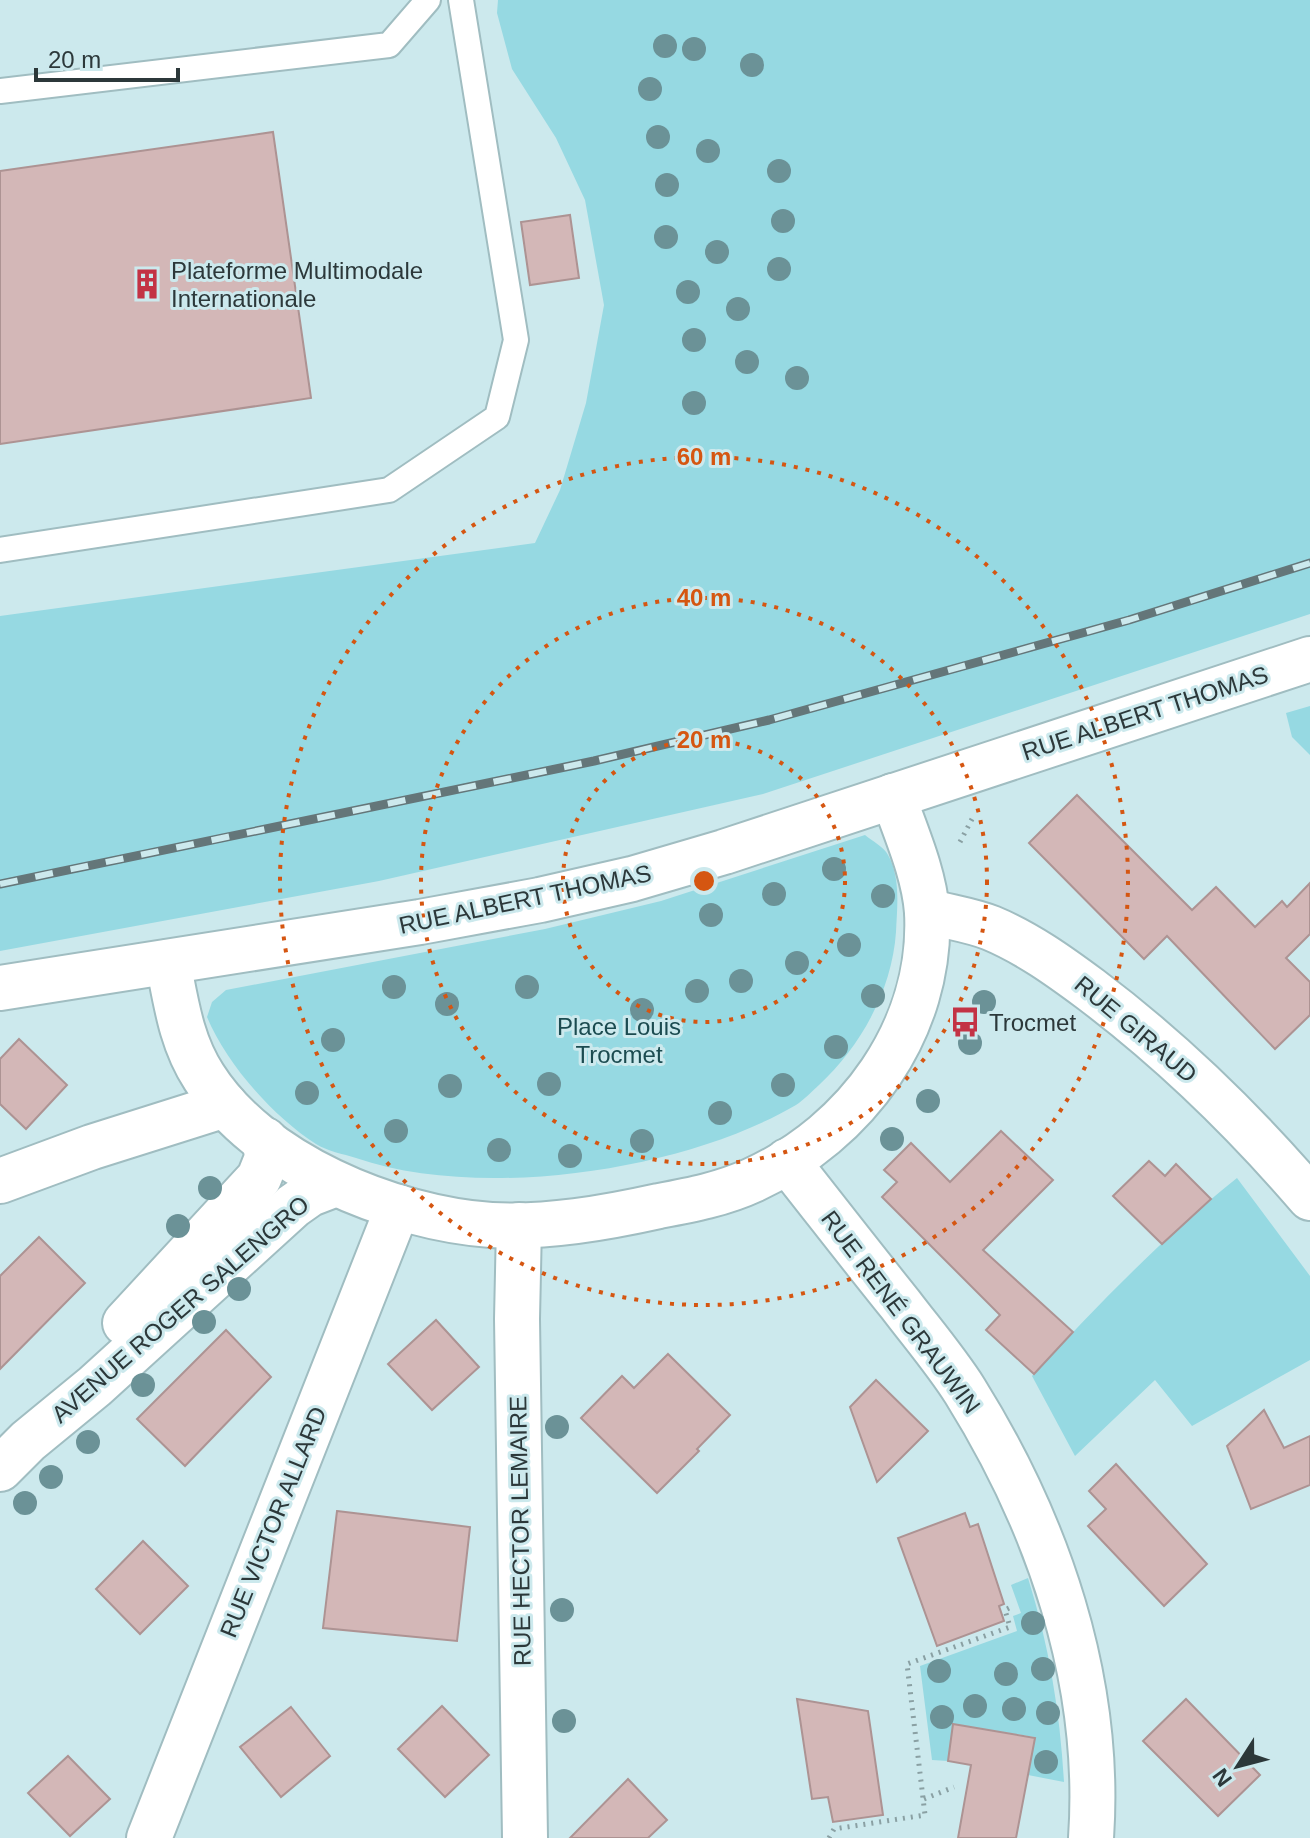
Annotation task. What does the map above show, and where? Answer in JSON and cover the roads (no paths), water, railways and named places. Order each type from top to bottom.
[{"type":"street","name":"RUE ALBERT THOMAS","points":[[0,988],[540,900],[632,879],[724,852],[1310,659]]},
{"type":"street","points":[[168,962],[181,1028],[204,1078],[225,1105],[265,1140],[299,1165],[336,1184],[398,1207],[478,1223],[519,1225],[580,1220],[710,1195],[752,1181],[825,1135],[859,1103],[884,1069],[905,1031],[917,996],[927,911],[917,864],[893,796]]},
{"type":"street","name":"RUE GIRAUD","points":[[927,911],[990,928],[1029,947],[1096,993],[1215,1096],[1310,1198]]},
{"type":"street","points":[[0,1181],[92,1147],[225,1105]]},
{"type":"street","name":"AVENUE ROGER SALENGRO","points":[[14,1455],[97,1353],[259,1178],[267,1158],[265,1140]]},
{"type":"street","name":"RUE RENÉ GRAUWIN","points":[[787,1161],[964,1389],[1015,1482],[1048,1563],[1070,1630],[1087,1707],[1093,1754],[1091,1838]]},
{"type":"street","name":"AVENUE ROGER SALENGRO","points":[[14,1455],[95,1386],[293,1206],[310,1194],[336,1184]]},
{"type":"street","name":"RUE VICTOR ALLARD","points":[[149,1838],[398,1207]]},
{"type":"street","name":"RUE HECTOR LEMAIRE","points":[[519,1225],[517,1319],[525,1838]]},
{"type":"lane","points":[[0,91],[389,45],[428,0]]},
{"type":"lane","points":[[0,550],[389,490],[497,417],[516,340],[461,0]]},
{"type":"railway","points":[[0,884],[594,761],[769,720],[1129,620],[1310,563]]},
{"type":"place","name":"Plateforme Multimodale Internationale","points":[[147,284]]},
{"type":"place","name":"Trocmet","points":[[965,1022]]},
{"type":"park label","name":"Place Louis Trocmet","points":[[619,1040]]}]
